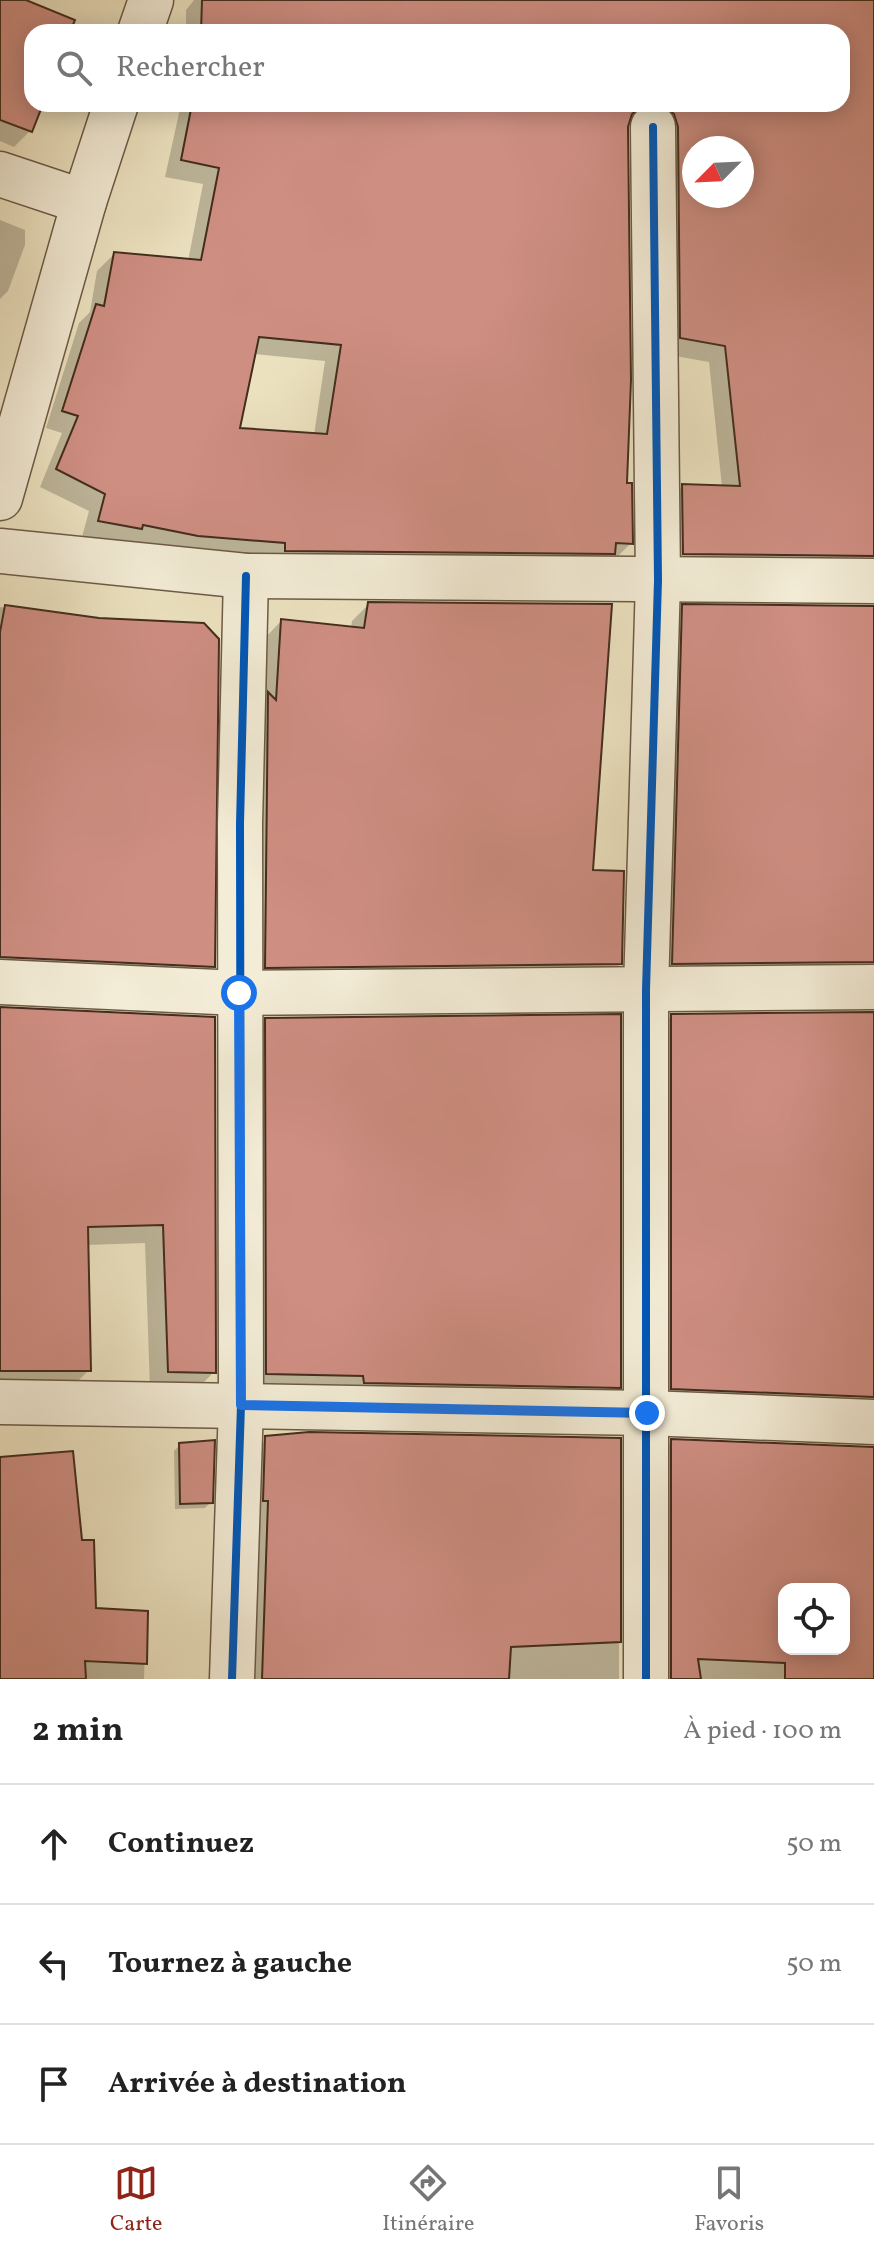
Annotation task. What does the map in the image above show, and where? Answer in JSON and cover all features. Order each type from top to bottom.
[{"type":"street","points":[[143,24],[151,0]]},
{"type":"street","points":[[0,498],[84,202],[113,112]]},
{"type":"street","points":[[646,1679],[646,990],[658,580],[653,127]]},
{"type":"street","points":[[0,174],[84,202]]},
{"type":"street","points":[[0,551],[246,576],[874,581]]},
{"type":"street","points":[[232,1679],[241,1405],[239,993],[246,576]]},
{"type":"street","points":[[0,982],[239,993],[874,987]]},
{"type":"street","points":[[0,1402],[647,1413],[874,1422]]},
{"type":"building","points":[[0,0],[26,0],[75,20],[73,24],[24,24],[24,112],[40,112],[32,132],[0,120]]},
{"type":"building","points":[[202,0],[874,0],[874,556],[683,554],[682,484],[740,486],[725,346],[680,338],[678,127],[671,112],[850,112],[850,24],[201,24]]},
{"type":"building","points":[[190,112],[635,112],[628,127],[631,380],[627,483],[632,483],[633,544],[616,543],[615,554],[285,551],[285,543],[198,536],[143,525],[142,529],[98,521],[105,494],[56,469],[78,416],[62,411],[96,304],[104,306],[114,252],[201,260],[219,168],[181,160]],"holes":[[[259,337],[341,345],[327,434],[240,428]]]},
{"type":"building","points":[[368,602],[612,604],[593,870],[624,871],[622,964],[265,968],[268,692],[276,700],[281,619],[364,628]]},
{"type":"building","points":[[682,604],[874,606],[874,962],[672,964]]},
{"type":"building","points":[[5,605],[99,618],[204,623],[219,639],[215,967],[0,957],[0,632]]},
{"type":"building","points":[[0,1007],[215,1017],[216,1373],[168,1372],[163,1225],[88,1227],[91,1371],[0,1371]]},
{"type":"building","points":[[874,1012],[874,1397],[671,1389],[671,1014]]},
{"type":"building","points":[[621,1014],[621,1388],[364,1383],[363,1376],[266,1374],[265,1018]]},
{"type":"building","points":[[309,1432],[621,1438],[621,1642],[511,1647],[509,1679],[262,1679],[268,1501],[263,1501],[265,1436]]},
{"type":"building","points":[[671,1439],[874,1447],[874,1679],[785,1679],[785,1663],[698,1659],[701,1679],[671,1679]]},
{"type":"building","points":[[215,1440],[213,1503],[180,1504],[179,1443]]},
{"type":"building","points":[[73,1451],[82,1540],[94,1540],[96,1608],[148,1611],[147,1664],[85,1661],[86,1679],[0,1679],[0,1457]]},
{"type":"cycle path","points":[[646,1679],[646,990],[658,580],[653,127]]},
{"type":"cycle path","points":[[232,1679],[241,1405],[240,824],[246,576]]},
{"type":"route","points":[[239,993],[241,1405],[647,1413]]}]
